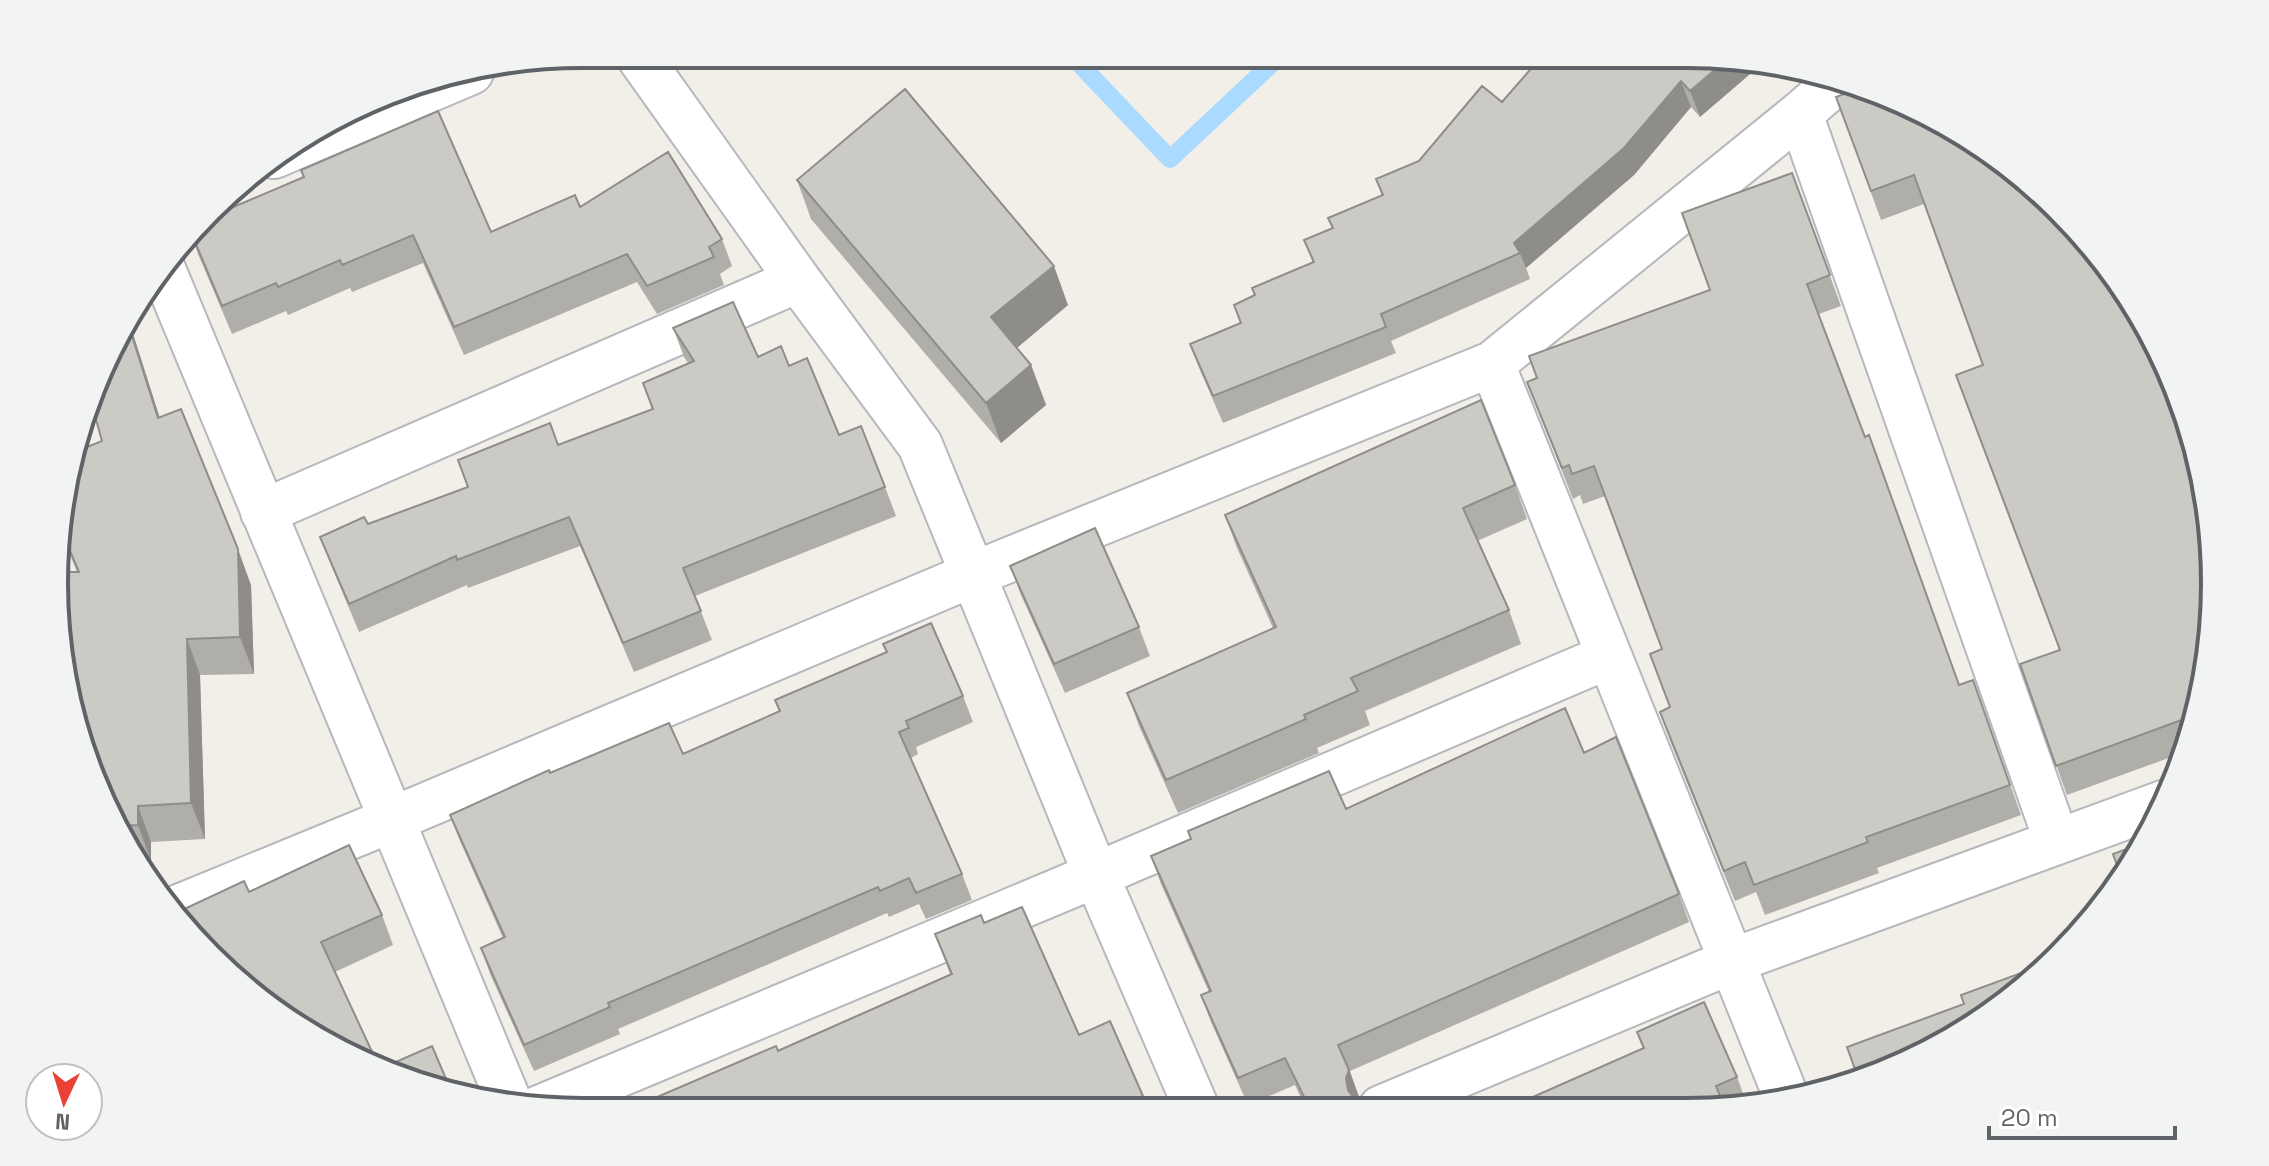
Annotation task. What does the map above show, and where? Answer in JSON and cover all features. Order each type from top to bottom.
[{"type":"street","points":[[647,68],[920,445],[1096,875],[1192,1098]]},
{"type":"street","points":[[182,906],[974,574],[1492,364],[1829,89]]},
{"type":"street","points":[[351,123],[417,95]]},
{"type":"street","points":[[1800,114],[2057,842]]},
{"type":"street","points":[[167,279],[505,1092]]},
{"type":"street","points":[[263,512],[798,280]]},
{"type":"street","points":[[1492,364],[1783,1089]]},
{"type":"street","points":[[565,1097],[1609,656]]},
{"type":"street","points":[[1405,1098],[1732,961],[2149,808]]},
{"type":"building","points":[[1532,68],[1716,69],[1690,91],[1681,81],[1624,148],[1514,243],[1520,253],[1381,314],[1386,327],[1213,396],[1190,344],[1241,323],[1234,305],[1255,295],[1252,288],[1314,262],[1304,240],[1333,228],[1328,218],[1383,195],[1376,179],[1419,161],[1482,86],[1502,102]]},
{"type":"building","points":[[905,89],[1054,266],[991,317],[1031,365],[986,403],[797,180]]},
{"type":"building","points":[[1846,93],[1852,95],[1914,121],[2000,174],[2073,243],[2095,269],[2132,326],[2174,417],[2197,516],[2200,617],[2197,650],[2182,720],[2056,766],[2020,664],[2060,650],[1956,375],[1983,365],[1914,175],[1871,191],[1836,97]]},
{"type":"building","points":[[438,111],[491,232],[575,195],[580,207],[668,152],[722,239],[709,247],[714,257],[647,286],[627,254],[454,327],[413,235],[342,265],[340,260],[278,287],[276,283],[222,306],[196,243],[230,208],[304,177],[301,170]]},
{"type":"building","points":[[1792,173],[1830,275],[1807,284],[1865,437],[1869,435],[1959,685],[1973,680],[2010,785],[1866,837],[1868,842],[1754,885],[1745,862],[1724,871],[1660,712],[1670,707],[1650,654],[1662,649],[1594,466],[1572,474],[1569,465],[1562,468],[1527,382],[1537,378],[1529,356],[1710,290],[1682,213]]},
{"type":"building","points":[[733,302],[758,357],[781,346],[789,366],[807,358],[839,435],[861,426],[885,487],[683,568],[701,611],[623,643],[569,517],[457,560],[456,556],[349,604],[320,537],[364,517],[368,524],[468,487],[458,460],[550,423],[558,445],[653,409],[643,383],[694,361],[673,328]]},
{"type":"building","points":[[132,335],[158,418],[181,409],[238,549],[240,637],[187,639],[191,803],[138,806],[138,825],[129,825],[95,749],[72,650],[68,572],[79,572],[69,549],[72,516],[87,447],[102,441],[95,416]]},
{"type":"building","points":[[1481,400],[1515,485],[1463,508],[1509,610],[1351,678],[1358,691],[1304,715],[1306,719],[1166,780],[1127,693],[1276,627],[1225,515]]},
{"type":"building","points":[[1095,528],[1139,627],[1054,664],[1010,566]]},
{"type":"building","points":[[931,623],[963,696],[906,721],[909,728],[899,732],[962,874],[916,893],[909,878],[880,891],[878,887],[608,1003],[610,1007],[524,1045],[481,948],[505,937],[450,815],[549,770],[550,773],[669,723],[683,754],[780,711],[775,700],[887,652],[883,644]]},
{"type":"building","points":[[1565,708],[1584,753],[1616,737],[1679,894],[1338,1045],[1349,1070],[1346,1078],[1354,1098],[1305,1098],[1285,1058],[1238,1078],[1201,995],[1211,991],[1151,856],[1191,839],[1188,831],[1329,771],[1346,809]]},
{"type":"building","points":[[349,845],[382,915],[321,942],[373,1053],[325,1029],[269,992],[219,947],[184,909],[244,881],[249,892]]},
{"type":"building","points":[[2126,849],[2117,864],[2113,854]]},
{"type":"building","points":[[1022,907],[1079,1035],[1110,1021],[1143,1096],[655,1098],[776,1046],[778,1051],[952,974],[935,934],[981,915],[984,923]]},
{"type":"building","points":[[2024,972],[2000,992],[1944,1029],[1855,1070],[1847,1047],[1964,1004],[1961,995]]},
{"type":"building","points":[[1704,1002],[1737,1077],[1716,1086],[1720,1097],[1531,1098],[1644,1048],[1637,1032]]},
{"type":"building","points":[[432,1046],[446,1079],[395,1062]]},
{"type":"waterway","points":[[1083,68],[1170,159],[1267,68]]}]
